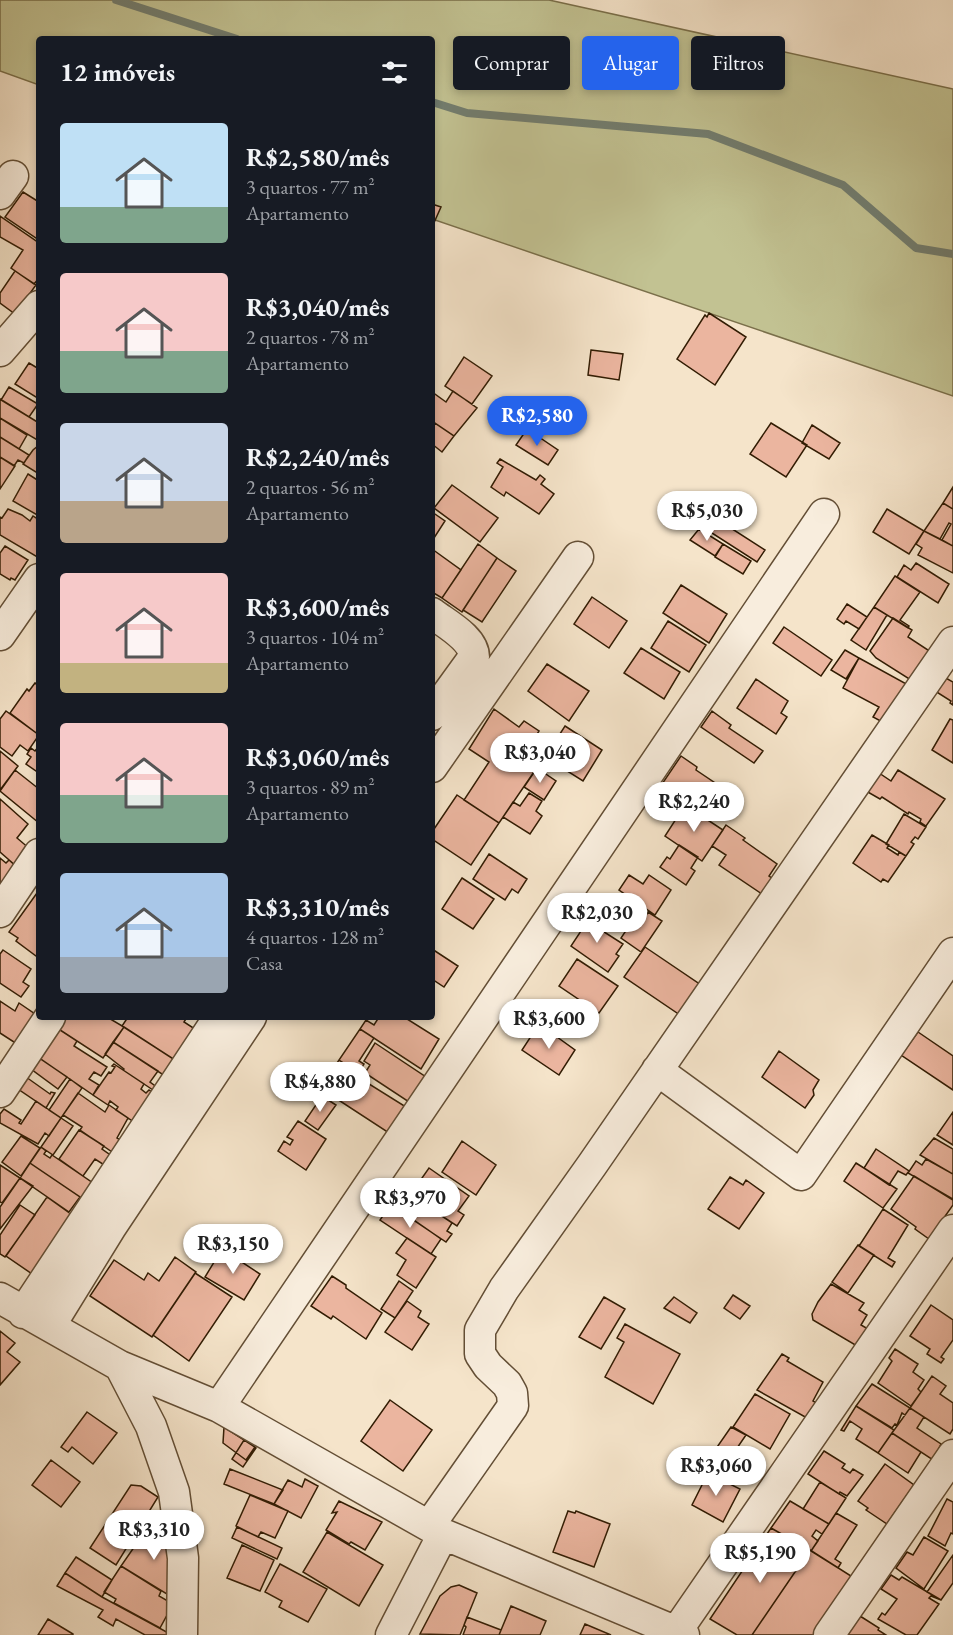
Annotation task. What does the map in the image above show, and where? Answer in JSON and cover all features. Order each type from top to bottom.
[{"type":"street","points":[[0,351],[36,309]]},
{"type":"street","points":[[219,1407],[824,514]]},
{"type":"street","points":[[435,763],[578,557]]},
{"type":"street","points":[[0,635],[36,583]]},
{"type":"street","points":[[435,615],[469,642],[474,651],[474,657],[435,710]]},
{"type":"street","points":[[391,1635],[436,1530],[513,1406],[512,1393],[507,1384],[488,1366],[480,1354],[480,1330],[504,1289],[953,642]]},
{"type":"street","points":[[0,912],[36,858]]},
{"type":"street","points":[[657,1070],[801,1175],[953,953]]},
{"type":"street","points":[[0,1092],[48,1020]]},
{"type":"street","points":[[217,1020],[12,1306],[120,1366],[219,1407],[436,1530],[678,1634],[953,1230]]},
{"type":"street","points":[[50,1326],[111,1227],[249,1020]]},
{"type":"street","points":[[120,1366],[151,1426],[174,1492],[183,1558],[182,1635]]},
{"type":"street","points":[[829,1635],[953,1455]]},
{"type":"green space","points":[[0,0],[549,0],[712,36],[691,36],[691,90],[785,90],[785,52],[953,89],[953,396],[435,220],[435,36],[36,36],[36,84],[0,71]]},
{"type":"building","points":[[23,192],[36,200],[36,238],[5,217]]},
{"type":"building","points":[[435,205],[441,207],[435,220]]},
{"type":"building","points":[[0,216],[36,241],[36,282],[34,284],[11,268],[23,250],[0,237]]},
{"type":"building","points":[[15,271],[36,285],[15,314],[0,303],[0,293]]},
{"type":"building","points":[[709,313],[746,337],[715,385],[677,359],[705,315],[707,317]]},
{"type":"building","points":[[591,350],[623,354],[619,380],[588,375]]},
{"type":"building","points":[[464,357],[492,376],[472,404],[445,386]]},
{"type":"building","points":[[29,363],[36,367],[36,397],[15,384]]},
{"type":"building","points":[[9,387],[36,403],[36,407],[29,417],[1,400]]},
{"type":"building","points":[[453,391],[477,408],[454,436],[435,423],[435,394],[446,402]]},
{"type":"building","points":[[0,399],[36,421],[36,439],[0,418]]},
{"type":"building","points":[[0,418],[27,435],[19,449],[0,437]]},
{"type":"building","points":[[435,423],[454,436],[442,452],[435,446]]},
{"type":"building","points":[[771,423],[807,445],[786,477],[750,454]]},
{"type":"building","points":[[812,425],[840,443],[829,459],[802,443]]},
{"type":"building","points":[[527,429],[558,450],[548,465],[516,445]]},
{"type":"building","points":[[0,437],[29,455],[24,463],[18,460],[14,466],[0,457]]},
{"type":"building","points":[[36,448],[36,472],[23,464]]},
{"type":"building","points":[[0,457],[15,466],[0,489]]},
{"type":"building","points":[[500,459],[536,480],[540,475],[545,479],[541,484],[554,494],[539,514],[506,492],[504,496],[491,487],[503,467],[497,463]]},
{"type":"building","points":[[28,474],[36,479],[36,514],[13,501]]},
{"type":"building","points":[[452,485],[498,518],[480,542],[435,507]]},
{"type":"building","points":[[953,487],[953,509],[943,503]]},
{"type":"building","points":[[943,503],[953,509],[953,546],[942,540],[951,524],[949,523],[940,539],[924,531]]},
{"type":"building","points":[[8,509],[30,521],[33,516],[36,518],[36,556],[0,535],[0,517],[2,518]]},
{"type":"building","points":[[887,509],[924,531],[909,554],[873,532]]},
{"type":"building","points":[[435,514],[445,521],[435,536]]},
{"type":"building","points":[[709,514],[765,550],[757,562],[701,526]]},
{"type":"building","points":[[699,529],[723,544],[715,556],[690,540]]},
{"type":"building","points":[[924,531],[953,546],[953,573],[918,555],[922,548],[916,544]]},
{"type":"building","points":[[478,544],[497,558],[462,612],[442,598]]},
{"type":"building","points":[[723,544],[751,561],[743,574],[715,557]]},
{"type":"building","points":[[5,546],[28,560],[15,580],[11,578],[10,580],[0,574],[0,553]]},
{"type":"building","points":[[435,551],[461,570],[442,598],[435,594]]},
{"type":"building","points":[[497,558],[516,571],[482,622],[463,610]]},
{"type":"building","points":[[916,563],[949,584],[938,603],[897,577],[904,565],[911,570]]},
{"type":"building","points":[[895,576],[920,592],[900,620],[909,626],[908,628],[874,607]]},
{"type":"building","points":[[681,585],[727,614],[709,643],[663,613]]},
{"type":"building","points":[[592,597],[627,621],[609,648],[574,624]]},
{"type":"building","points":[[847,604],[867,617],[859,629],[846,621],[844,624],[837,619]]},
{"type":"building","points":[[874,607],[887,615],[866,650],[851,640]]},
{"type":"building","points":[[893,618],[912,630],[908,637],[931,652],[914,682],[876,658],[870,651]]},
{"type":"building","points":[[668,621],[706,645],[689,672],[651,648]]},
{"type":"building","points":[[784,627],[832,660],[821,676],[773,643]]},
{"type":"building","points":[[641,648],[680,672],[664,699],[624,673]]},
{"type":"building","points":[[845,650],[859,658],[846,679],[831,670]]},
{"type":"building","points":[[859,658],[910,686],[888,725],[873,717],[879,707],[843,688]]},
{"type":"building","points":[[547,664],[589,691],[569,721],[528,691]]},
{"type":"building","points":[[944,677],[953,682],[953,705],[951,701],[935,691]]},
{"type":"building","points":[[756,679],[788,701],[781,713],[787,717],[776,734],[737,708]]},
{"type":"building","points":[[36,684],[36,733],[10,713],[27,689],[29,691]]},
{"type":"building","points":[[494,709],[519,727],[524,721],[539,731],[536,736],[551,747],[499,823],[464,800],[489,762],[469,749]]},
{"type":"building","points":[[6,711],[36,733],[36,739],[28,751],[20,745],[12,756],[0,747],[0,719]]},
{"type":"building","points":[[712,711],[731,725],[729,728],[763,751],[754,763],[701,727]]},
{"type":"building","points":[[950,719],[953,720],[953,763],[932,750]]},
{"type":"building","points":[[565,726],[602,750],[583,781],[545,757],[551,747],[557,752],[562,745],[556,740]]},
{"type":"building","points":[[31,748],[35,751],[36,771],[26,764],[31,757],[27,754]]},
{"type":"building","points":[[0,751],[18,766],[0,790]]},
{"type":"building","points":[[681,756],[697,767],[696,770],[730,793],[713,819],[679,795],[676,799],[660,787]]},
{"type":"building","points":[[537,768],[556,781],[544,800],[524,787]]},
{"type":"building","points":[[15,770],[36,787],[36,821],[0,791]]},
{"type":"building","points":[[898,770],[945,799],[926,826],[920,822],[921,819],[909,812],[908,814],[882,797],[880,799],[866,791],[879,773],[891,781]]},
{"type":"building","points":[[529,793],[542,801],[536,811],[542,816],[530,834],[503,817],[513,802],[520,806]]},
{"type":"building","points":[[457,795],[499,823],[471,865],[435,841],[435,828]]},
{"type":"building","points":[[0,799],[28,824],[17,838],[36,856],[24,873],[0,852]]},
{"type":"building","points":[[685,805],[723,830],[702,861],[665,836]]},
{"type":"building","points":[[904,814],[926,827],[918,839],[915,837],[911,842],[914,844],[906,856],[886,844]]},
{"type":"building","points":[[726,825],[777,864],[769,876],[773,879],[762,894],[719,865],[726,855],[712,846]]},
{"type":"building","points":[[872,835],[889,845],[887,848],[898,855],[899,852],[906,856],[888,882],[883,879],[881,882],[853,863]]},
{"type":"building","points":[[679,845],[698,857],[691,868],[695,871],[686,885],[660,867],[667,857],[670,859]]},
{"type":"building","points":[[489,854],[527,879],[518,893],[512,889],[505,900],[473,879]]},
{"type":"building","points":[[0,858],[6,863],[9,860],[19,869],[0,901]]},
{"type":"building","points":[[629,875],[643,884],[649,875],[671,890],[655,915],[619,890]]},
{"type":"building","points":[[462,878],[494,899],[473,929],[442,909]]},
{"type":"building","points":[[36,894],[36,956],[16,941],[18,938],[9,932]]},
{"type":"building","points":[[648,912],[662,921],[641,952],[621,938],[633,920],[640,925]]},
{"type":"building","points":[[587,915],[603,927],[601,930],[623,944],[616,954],[619,956],[608,972],[571,946],[581,931],[578,929]]},
{"type":"building","points":[[645,947],[701,985],[680,1015],[624,977]]},
{"type":"building","points":[[3,950],[31,969],[23,982],[29,986],[21,997],[0,983],[0,954]]},
{"type":"building","points":[[435,951],[458,966],[444,987],[435,981]]},
{"type":"building","points":[[577,959],[618,986],[599,1013],[559,986]]},
{"type":"building","points":[[0,1001],[15,1011],[19,1003],[36,1015],[36,1019],[20,1046],[0,1033]]},
{"type":"building","points":[[63,1020],[112,1020],[124,1027],[103,1058],[57,1028]]},
{"type":"building","points":[[126,1020],[185,1020],[184,1022],[198,1031],[178,1062],[122,1026]]},
{"type":"building","points":[[366,1020],[374,1025],[377,1020],[409,1020],[439,1039],[421,1069],[360,1029]]},
{"type":"building","points":[[539,1024],[575,1050],[559,1075],[522,1050]]},
{"type":"building","points":[[124,1027],[178,1062],[168,1078],[113,1042]]},
{"type":"building","points":[[57,1028],[77,1041],[74,1046],[107,1067],[101,1076],[94,1072],[89,1079],[99,1085],[93,1095],[38,1057]]},
{"type":"building","points":[[360,1029],[374,1038],[359,1061],[364,1064],[358,1073],[339,1060]]},
{"type":"building","points":[[918,1032],[953,1056],[953,1090],[901,1055]]},
{"type":"building","points":[[113,1042],[158,1071],[150,1082],[158,1088],[156,1092],[123,1070],[105,1054]]},
{"type":"building","points":[[375,1043],[426,1077],[409,1102],[365,1073],[370,1065],[364,1061]]},
{"type":"building","points":[[779,1051],[819,1080],[813,1090],[814,1095],[805,1108],[762,1077]]},
{"type":"building","points":[[39,1058],[67,1077],[58,1089],[31,1069]]},
{"type":"building","points":[[339,1060],[351,1068],[338,1087],[350,1072],[406,1107],[389,1133],[334,1097],[332,1099],[318,1091]]},
{"type":"building","points":[[114,1064],[144,1084],[141,1089],[146,1093],[149,1090],[156,1095],[137,1124],[116,1110],[118,1107],[110,1101],[108,1105],[93,1095],[109,1072],[111,1073],[115,1067],[112,1066]]},
{"type":"building","points":[[26,1077],[50,1094],[55,1093],[46,1108],[18,1089]]},
{"type":"building","points":[[70,1079],[82,1088],[61,1118],[49,1110]]},
{"type":"building","points":[[78,1093],[105,1112],[109,1105],[128,1118],[117,1138],[125,1143],[118,1156],[80,1130],[82,1127],[63,1115]]},
{"type":"building","points":[[322,1096],[336,1105],[318,1130],[305,1121]]},
{"type":"building","points":[[36,1101],[61,1118],[49,1136],[45,1133],[38,1144],[0,1123],[0,1114],[4,1109],[21,1120],[19,1123],[21,1124]]},
{"type":"building","points":[[953,1112],[953,1145],[937,1135]]},
{"type":"building","points":[[61,1118],[73,1126],[53,1155],[41,1147]]},
{"type":"building","points":[[298,1121],[326,1139],[306,1170],[278,1151],[284,1141],[290,1145],[293,1140],[287,1137]]},
{"type":"building","points":[[79,1130],[104,1146],[102,1149],[116,1159],[109,1168],[95,1159],[83,1176],[59,1159]]},
{"type":"building","points":[[21,1136],[40,1148],[21,1176],[2,1162]]},
{"type":"building","points":[[934,1138],[953,1149],[953,1174],[920,1155]]},
{"type":"building","points":[[462,1141],[496,1165],[476,1195],[442,1172]]},
{"type":"building","points":[[41,1147],[46,1151],[44,1154],[50,1158],[52,1155],[93,1183],[83,1199],[30,1163]]},
{"type":"building","points":[[876,1149],[909,1171],[906,1175],[898,1171],[889,1185],[864,1168]]},
{"type":"building","points":[[926,1159],[953,1174],[953,1199],[908,1173],[916,1161],[922,1165]]},
{"type":"building","points":[[30,1163],[80,1197],[69,1212],[20,1178]]},
{"type":"building","points":[[856,1163],[897,1189],[883,1208],[844,1181]]},
{"type":"building","points":[[0,1165],[20,1178],[2,1203],[0,1202]]},
{"type":"building","points":[[429,1168],[469,1196],[458,1211],[464,1215],[457,1226],[410,1195]]},
{"type":"building","points":[[914,1176],[953,1200],[953,1205],[929,1239],[891,1209]]},
{"type":"building","points":[[730,1177],[743,1185],[746,1180],[764,1193],[739,1229],[708,1209]]},
{"type":"building","points":[[20,1178],[33,1186],[0,1229],[0,1207]]},
{"type":"building","points":[[47,1197],[75,1217],[35,1276],[6,1256]]},
{"type":"building","points":[[413,1197],[452,1223],[447,1231],[452,1234],[446,1242],[403,1213]]},
{"type":"building","points":[[391,1204],[441,1239],[431,1254],[380,1220]]},
{"type":"building","points":[[20,1205],[35,1215],[5,1257],[0,1254],[0,1235]]},
{"type":"building","points":[[883,1209],[908,1225],[888,1258],[895,1262],[892,1267],[859,1246]]},
{"type":"building","points":[[407,1238],[436,1257],[416,1288],[397,1275],[406,1260],[396,1253]]},
{"type":"building","points":[[858,1245],[874,1255],[848,1293],[832,1282]]},
{"type":"building","points":[[222,1249],[260,1274],[244,1300],[205,1277]]},
{"type":"building","points":[[175,1257],[196,1272],[152,1337],[90,1296],[114,1260],[144,1280],[148,1273],[159,1281]]},
{"type":"building","points":[[195,1273],[232,1297],[189,1361],[153,1335]]},
{"type":"building","points":[[332,1276],[382,1313],[366,1339],[333,1316],[331,1319],[311,1306]]},
{"type":"building","points":[[399,1281],[413,1291],[395,1318],[381,1309]]},
{"type":"building","points":[[831,1284],[864,1303],[859,1310],[867,1315],[861,1325],[868,1329],[857,1346],[813,1320],[812,1314],[818,1302]]},
{"type":"building","points":[[733,1295],[750,1306],[740,1319],[724,1308]]},
{"type":"building","points":[[604,1297],[625,1309],[601,1349],[579,1337]]},
{"type":"building","points":[[674,1297],[697,1313],[690,1323],[664,1308]]},
{"type":"building","points":[[407,1301],[421,1311],[418,1317],[429,1324],[412,1350],[385,1332]]},
{"type":"building","points":[[931,1305],[953,1320],[953,1340],[941,1357],[944,1359],[941,1363],[927,1354],[930,1349],[910,1336]]},
{"type":"building","points":[[625,1324],[680,1354],[653,1404],[605,1377],[624,1342],[617,1338]]},
{"type":"building","points":[[0,1331],[15,1343],[7,1352],[20,1362],[0,1385]]},
{"type":"building","points":[[895,1349],[918,1364],[913,1372],[924,1380],[918,1389],[921,1392],[911,1406],[878,1383],[892,1361],[889,1358]]},
{"type":"building","points":[[782,1354],[789,1358],[787,1361],[823,1382],[813,1401],[818,1404],[807,1418],[757,1390]]},
{"type":"building","points":[[932,1376],[946,1386],[940,1394],[953,1403],[953,1429],[950,1434],[910,1408]]},
{"type":"building","points":[[872,1384],[910,1408],[905,1415],[902,1413],[897,1425],[895,1424],[892,1428],[856,1406]]},
{"type":"building","points":[[755,1394],[790,1414],[770,1449],[733,1427]]},
{"type":"building","points":[[390,1400],[432,1430],[403,1471],[361,1441]]},
{"type":"building","points":[[856,1406],[894,1430],[878,1453],[856,1439],[862,1429],[850,1421],[844,1431],[841,1430]]},
{"type":"building","points":[[910,1408],[924,1417],[917,1428],[941,1444],[933,1460],[892,1433]]},
{"type":"building","points":[[87,1412],[117,1433],[93,1464],[72,1447],[68,1452],[61,1447]]},
{"type":"building","points":[[224,1427],[255,1447],[246,1460],[223,1443]]},
{"type":"building","points":[[731,1427],[746,1435],[720,1473],[706,1463]]},
{"type":"building","points":[[892,1433],[921,1452],[908,1473],[878,1453]]},
{"type":"building","points":[[244,1440],[256,1448],[243,1467],[232,1459]]},
{"type":"building","points":[[824,1451],[845,1464],[842,1468],[850,1473],[853,1469],[863,1475],[847,1496],[840,1492],[839,1494],[808,1474]]},
{"type":"building","points":[[51,1460],[80,1482],[61,1507],[32,1485]]},
{"type":"building","points":[[885,1464],[914,1485],[887,1524],[866,1510],[868,1508],[858,1501]]},
{"type":"building","points":[[230,1469],[283,1490],[274,1504],[224,1484]]},
{"type":"building","points":[[708,1473],[740,1489],[723,1522],[692,1505]]},
{"type":"building","points":[[305,1479],[318,1486],[301,1518],[274,1504],[288,1480],[302,1487]]},
{"type":"building","points":[[820,1482],[846,1498],[829,1524],[803,1509]]},
{"type":"building","points":[[131,1485],[141,1486],[158,1497],[116,1565],[90,1548]]},
{"type":"building","points":[[250,1495],[288,1511],[275,1538],[261,1532],[258,1537],[236,1526]]},
{"type":"building","points":[[947,1499],[953,1502],[953,1534],[951,1533],[945,1546],[928,1536]]},
{"type":"building","points":[[339,1501],[382,1522],[365,1550],[351,1542],[349,1544],[326,1530],[337,1512],[332,1513]]},
{"type":"building","points":[[790,1501],[829,1524],[822,1534],[816,1530],[812,1536],[818,1541],[811,1551],[771,1528]]},
{"type":"building","points":[[568,1511],[575,1513],[576,1511],[610,1524],[594,1567],[553,1552]]},
{"type":"building","points":[[836,1513],[857,1525],[835,1559],[841,1563],[838,1568],[811,1551]]},
{"type":"building","points":[[148,1527],[174,1542],[175,1599],[121,1566]]},
{"type":"building","points":[[237,1527],[282,1548],[277,1559],[232,1538]]},
{"type":"building","points":[[771,1528],[810,1550],[752,1635],[737,1635],[710,1619]]},
{"type":"building","points":[[327,1532],[383,1565],[359,1606],[303,1572]]},
{"type":"building","points":[[924,1537],[948,1551],[924,1589],[896,1568],[907,1552],[913,1555]]},
{"type":"building","points":[[242,1545],[274,1560],[260,1591],[227,1578]]},
{"type":"building","points":[[810,1550],[851,1576],[817,1635],[752,1635]]},
{"type":"building","points":[[953,1555],[953,1583],[941,1600],[927,1592]]},
{"type":"building","points":[[76,1557],[112,1580],[102,1597],[65,1573]]},
{"type":"building","points":[[280,1564],[327,1589],[308,1622],[279,1607],[282,1601],[265,1592]]},
{"type":"building","points":[[121,1566],[161,1591],[159,1596],[173,1604],[160,1628],[114,1603],[116,1599],[104,1592]]},
{"type":"building","points":[[65,1573],[102,1597],[172,1635],[145,1635],[116,1619],[113,1626],[98,1617],[103,1610],[57,1586]]},
{"type":"building","points":[[891,1575],[899,1580],[902,1577],[941,1600],[931,1596],[929,1598],[939,1604],[917,1635],[906,1635],[878,1619],[882,1613],[885,1615],[897,1599],[881,1589]]},
{"type":"building","points":[[459,1585],[477,1593],[460,1635],[420,1634],[440,1596],[451,1587]]},
{"type":"building","points":[[511,1606],[546,1621],[540,1635],[499,1635]]},
{"type":"building","points":[[860,1616],[879,1628],[878,1630],[886,1635],[847,1635]]},
{"type":"building","points":[[467,1617],[501,1630],[499,1635],[463,1635]]},
{"type":"building","points":[[48,1619],[73,1634],[73,1635],[38,1635]]},
{"type":"building","points":[[585,1624],[611,1635],[580,1635]]},
{"type":"waterway","points":[[116,0],[228,36]]},
{"type":"waterway","points":[[435,103],[467,113],[708,134],[843,185],[916,248],[953,254]]}]
